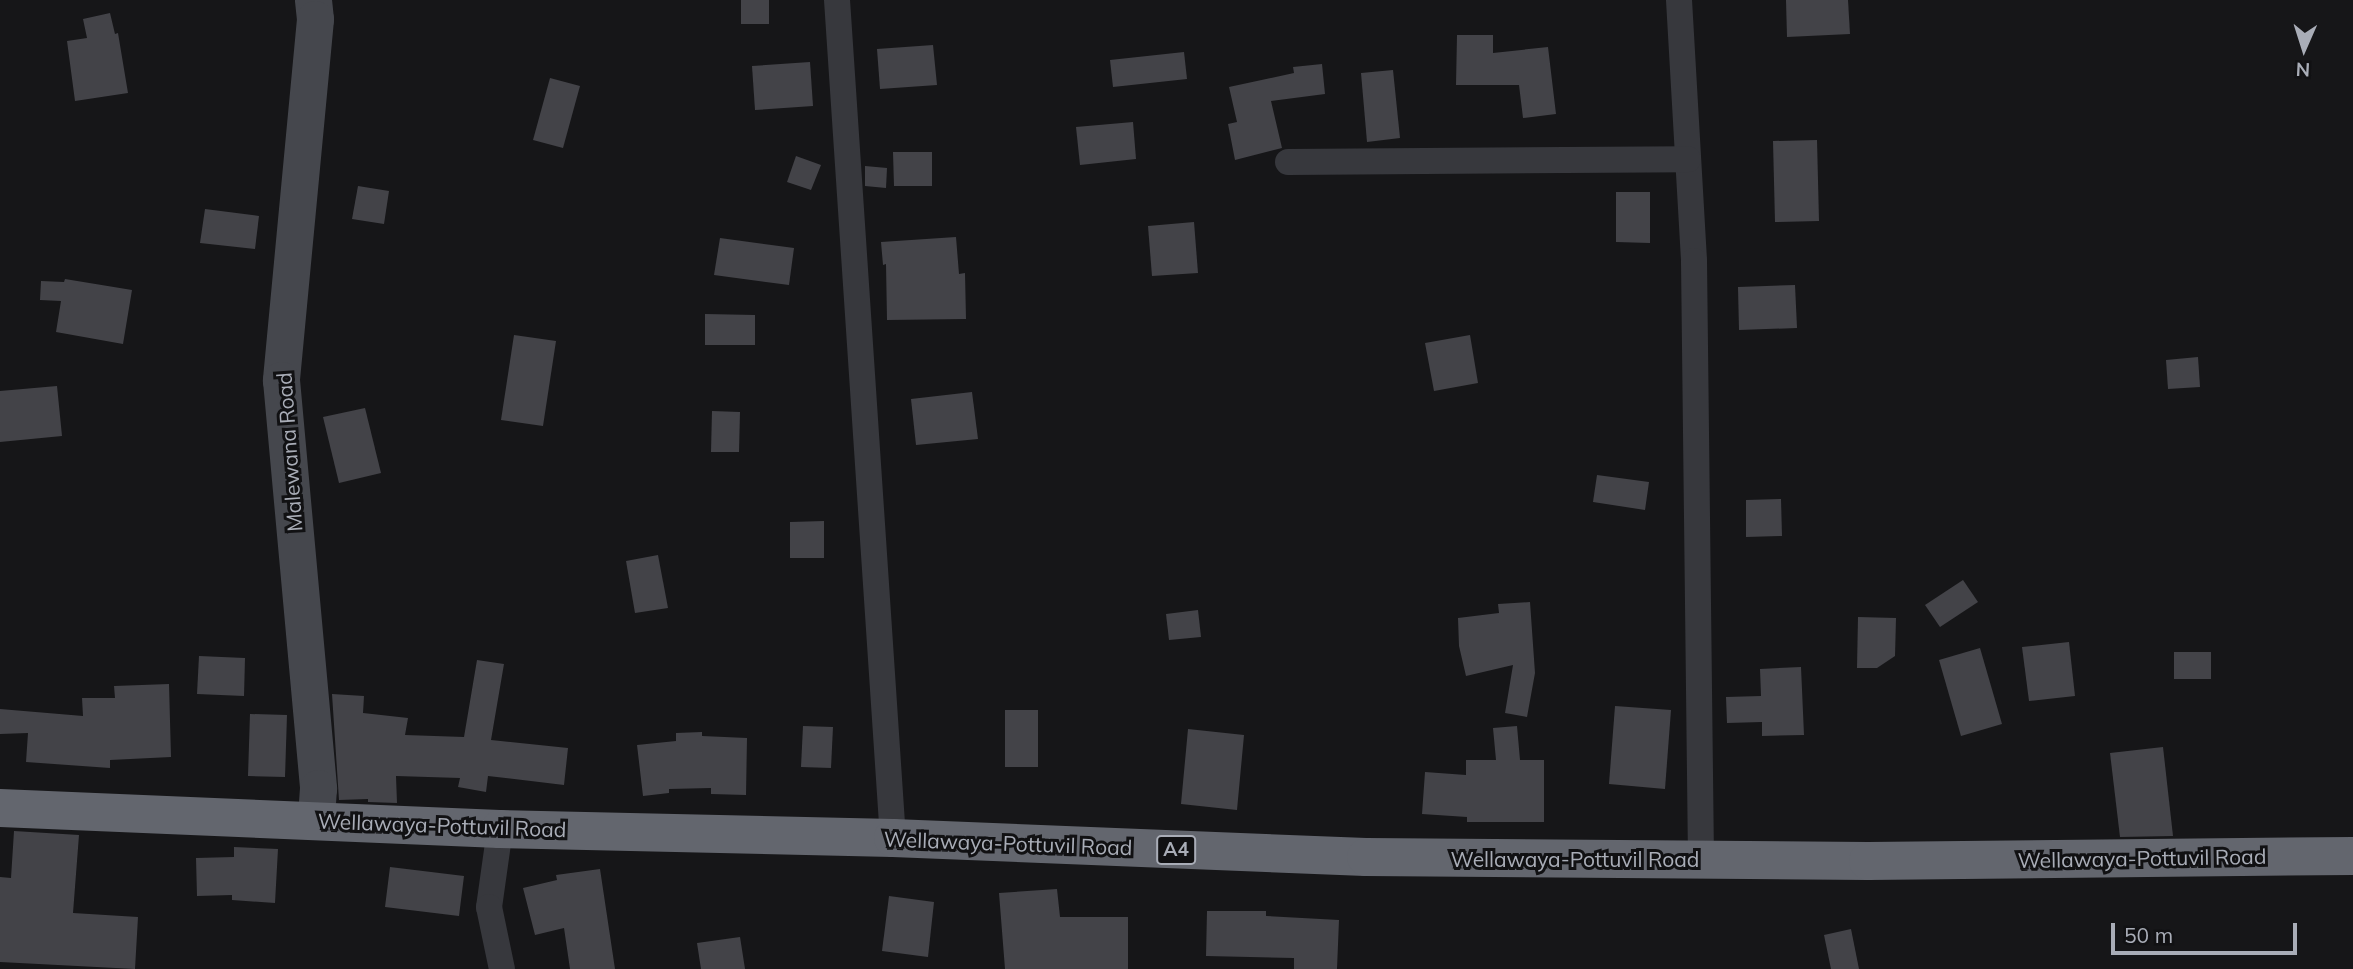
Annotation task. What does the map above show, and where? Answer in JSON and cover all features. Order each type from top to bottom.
[{"type":"highway","name":"Wellawaya-Pottuvil Road","points":[[0,807],[500,829],[893,838],[1366,857],[1701,860],[2353,856]]},
{"type":"street","name":"Malewana Road","points":[[313,0],[315,19],[281,380],[318,788],[316,820]]},
{"type":"street","points":[[837,0],[893,838]]},
{"type":"street","points":[[1679,0],[1694,261],[1701,860]]},
{"type":"street","points":[[1288,162],[1688,159]]},
{"type":"street","points":[[500,829],[489,907],[502,969]]},
{"type":"building","points":[[741,0],[769,0],[769,24],[741,24]]},
{"type":"building","points":[[1786,0],[1848,0],[1850,34],[1787,37]]},
{"type":"building","points":[[110,13],[115,34],[118,33],[128,93],[75,101],[67,41],[87,38],[83,19]]},
{"type":"building","points":[[1457,35],[1493,35],[1493,53],[1548,47],[1556,114],[1523,118],[1519,85],[1456,85]]},
{"type":"building","points":[[933,45],[937,85],[880,89],[877,49]]},
{"type":"building","points":[[1184,52],[1187,79],[1113,87],[1110,60]]},
{"type":"building","points":[[810,62],[813,106],[755,110],[752,66]]},
{"type":"building","points":[[1322,64],[1325,94],[1271,101],[1282,148],[1235,160],[1228,124],[1237,122],[1229,87],[1294,73],[1293,67]]},
{"type":"building","points":[[1393,70],[1400,138],[1367,142],[1361,73]]},
{"type":"building","points":[[550,78],[580,86],[563,148],[533,140]]},
{"type":"building","points":[[1133,122],[1136,159],[1080,165],[1076,127]]},
{"type":"building","points":[[1817,140],[1819,221],[1775,222],[1773,141]]},
{"type":"building","points":[[893,152],[932,152],[932,186],[894,186]]},
{"type":"building","points":[[796,156],[821,165],[811,190],[787,182]]},
{"type":"building","points":[[865,166],[887,168],[886,188],[865,186]]},
{"type":"building","points":[[358,186],[389,191],[384,224],[352,219]]},
{"type":"building","points":[[1616,192],[1650,192],[1650,243],[1616,242]]},
{"type":"building","points":[[205,209],[259,216],[255,249],[200,243]]},
{"type":"building","points":[[1194,222],[1198,273],[1152,276],[1148,226]]},
{"type":"building","points":[[956,237],[959,274],[965,273],[966,319],[887,320],[886,264],[883,265],[881,242]]},
{"type":"building","points":[[720,238],[794,248],[789,285],[714,275]]},
{"type":"building","points":[[65,279],[132,290],[123,344],[56,332],[61,301],[40,300],[41,281],[64,282]]},
{"type":"building","points":[[1795,285],[1797,328],[1739,330],[1738,287]]},
{"type":"building","points":[[705,314],[755,315],[755,345],[705,345]]},
{"type":"building","points":[[514,335],[556,341],[543,426],[501,420]]},
{"type":"building","points":[[1470,335],[1478,383],[1434,391],[1425,343]]},
{"type":"building","points":[[2198,357],[2200,387],[2168,389],[2166,360]]},
{"type":"building","points":[[57,386],[62,436],[0,442],[0,391]]},
{"type":"building","points":[[972,392],[978,439],[916,445],[911,399]]},
{"type":"building","points":[[365,408],[381,473],[339,483],[323,417]]},
{"type":"building","points":[[712,411],[740,412],[739,452],[711,452]]},
{"type":"building","points":[[1597,475],[1649,482],[1645,510],[1593,502]]},
{"type":"building","points":[[1781,499],[1782,536],[1746,537],[1746,500]]},
{"type":"building","points":[[824,521],[824,558],[790,558],[790,522]]},
{"type":"building","points":[[658,555],[668,608],[635,613],[626,561]]},
{"type":"building","points":[[1963,580],[1978,602],[1940,627],[1925,605]]},
{"type":"building","points":[[1530,602],[1535,673],[1527,717],[1505,713],[1513,665],[1466,676],[1459,646],[1458,618],[1499,613],[1498,604]]},
{"type":"building","points":[[1198,610],[1201,637],[1169,640],[1166,614]]},
{"type":"building","points":[[1858,617],[1896,618],[1895,656],[1877,668],[1857,668]]},
{"type":"building","points":[[2069,642],[2075,696],[2029,701],[2022,647]]},
{"type":"building","points":[[1980,648],[2002,724],[1961,736],[1939,660]]},
{"type":"building","points":[[2174,652],[2211,652],[2211,679],[2174,679]]},
{"type":"building","points":[[199,656],[245,658],[244,696],[197,694]]},
{"type":"building","points":[[477,660],[504,664],[491,740],[568,748],[564,785],[488,776],[486,792],[458,787],[460,778],[396,776],[397,803],[368,802],[368,799],[339,800],[332,694],[364,696],[363,713],[408,718],[405,735],[464,737]]},
{"type":"building","points":[[1801,667],[1804,735],[1762,736],[1762,722],[1727,723],[1726,697],[1761,696],[1760,669]]},
{"type":"building","points":[[169,684],[171,757],[110,760],[110,768],[26,762],[28,733],[0,734],[0,709],[83,716],[82,698],[115,698],[114,686]]},
{"type":"building","points":[[1615,706],[1671,710],[1665,789],[1609,784]]},
{"type":"building","points":[[1005,710],[1038,710],[1038,767],[1005,767]]},
{"type":"building","points":[[250,714],[287,715],[285,777],[248,776]]},
{"type":"building","points":[[803,726],[833,727],[831,768],[801,767]]},
{"type":"building","points":[[1517,726],[1520,760],[1544,760],[1544,822],[1467,822],[1467,817],[1422,814],[1425,772],[1466,775],[1466,760],[1496,760],[1493,728]]},
{"type":"building","points":[[1188,729],[1244,735],[1237,810],[1181,804]]},
{"type":"building","points":[[702,732],[702,736],[747,738],[746,795],[711,794],[711,788],[669,789],[669,793],[643,796],[637,745],[676,741],[676,733]]},
{"type":"building","points":[[2163,747],[2173,836],[2120,837],[2110,753]]},
{"type":"building","points":[[14,831],[79,835],[73,913],[138,917],[135,969],[0,962],[0,877],[11,878]]},
{"type":"building","points":[[234,847],[278,849],[275,903],[232,900],[232,895],[197,896],[196,858],[234,857]]},
{"type":"building","points":[[390,867],[464,876],[459,916],[385,907]]},
{"type":"building","points":[[600,869],[615,969],[570,969],[564,928],[535,935],[523,888],[557,880],[556,875]]},
{"type":"building","points":[[1057,889],[1060,917],[1128,917],[1128,969],[1005,969],[999,893]]},
{"type":"building","points":[[889,896],[934,902],[928,957],[882,951]]},
{"type":"building","points":[[1207,911],[1266,911],[1266,916],[1339,920],[1337,969],[1294,969],[1294,958],[1206,956]]},
{"type":"building","points":[[1851,929],[1859,969],[1831,969],[1824,935]]},
{"type":"building","points":[[740,937],[745,969],[701,969],[697,943]]}]
